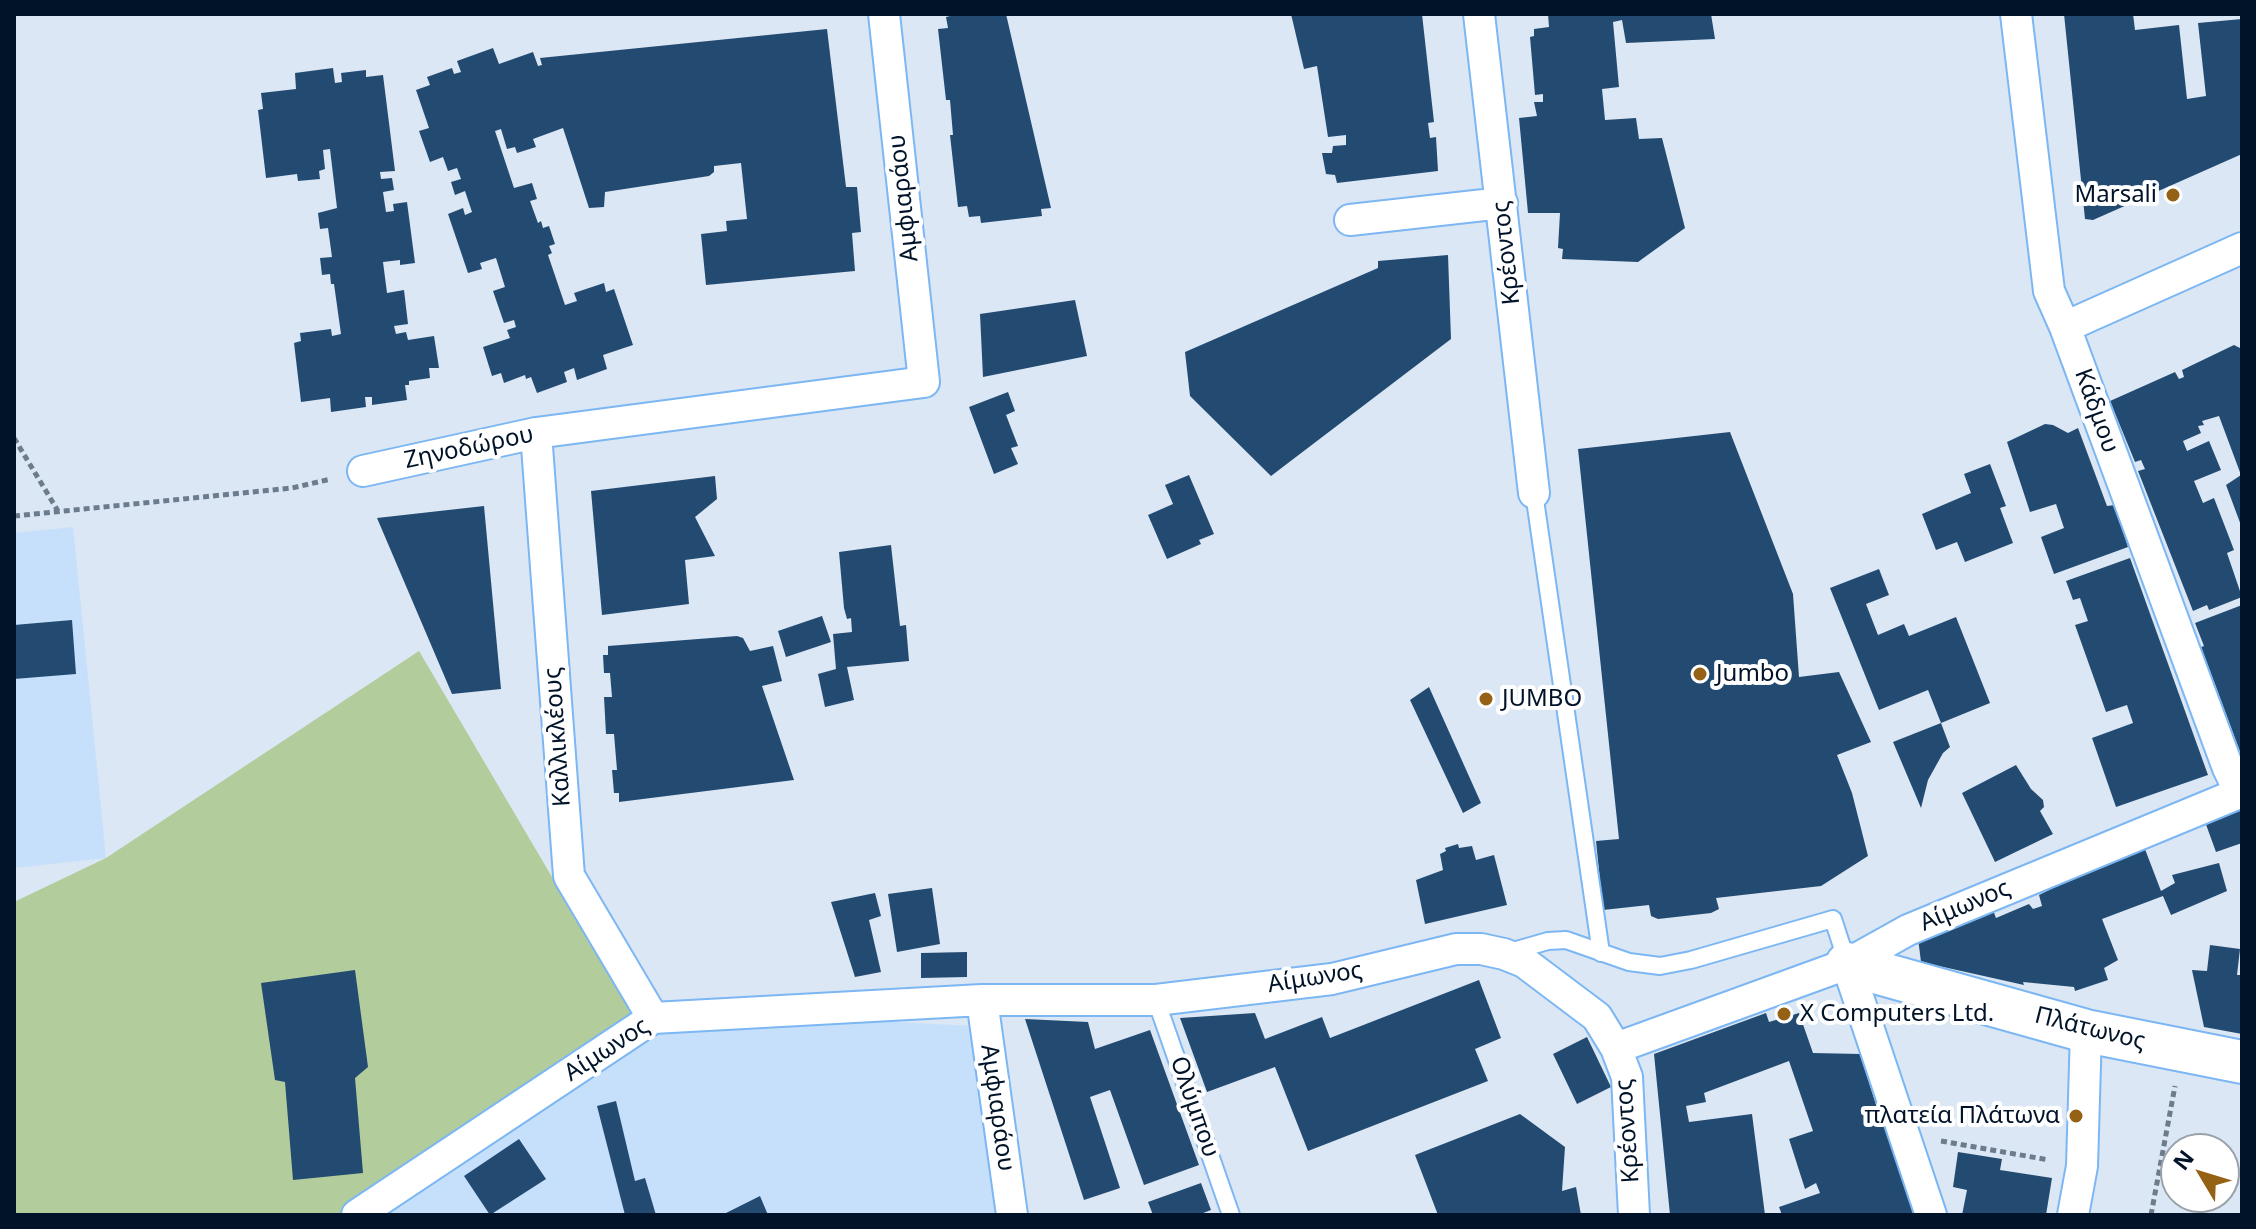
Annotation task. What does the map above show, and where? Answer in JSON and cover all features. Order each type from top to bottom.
[{"type":"street","name":"Αμφιαράου","points":[[884,14],[924,382]]},
{"type":"street","name":"Κρέοντος","points":[[1479,14],[1534,493]]},
{"type":"street","name":"Κάδμου","points":[[2016,14],[2049,291],[2228,768],[2241,793]]},
{"type":"street","points":[[1350,220],[1502,203]]},
{"type":"street","points":[[2065,327],[2242,248]]},
{"type":"street","name":"Ζηνοδώρου","points":[[363,471],[536,433],[924,382]]},
{"type":"street","name":"Καλλικλέους","points":[[536,433],[569,876],[653,1018]]},
{"type":"street","name":"Αίμωνος","points":[[357,1215],[653,1018],[982,1000],[1156,1000],[1332,979],[1456,949],[1481,949],[1524,962],[1597,1017],[1616,1048],[1847,964],[1908,930],[2241,793]]},
{"type":"street","points":[[1847,964],[1931,1215]]},
{"type":"street","name":"Πλάτωνος","points":[[1847,964],[2086,1031],[2242,1062]]},
{"type":"street","name":"Αμφιαράου","points":[[982,1000],[1012,1215]]},
{"type":"street","points":[[2073,1215],[2082,1166],[2086,1031]]},
{"type":"street","name":"Κρέοντος","points":[[1616,1048],[1627,1077],[1634,1215]]},
{"type":"lane","points":[[1534,493],[1601,953]]},
{"type":"lane","points":[[1504,954],[1548,941],[1566,940],[1643,965],[1660,966],[1833,919],[1847,964]]},
{"type":"lane","name":"Ολύμπου","points":[[1156,1000],[1231,1215]]},
{"type":"path","points":[[14,438],[58,511]]},
{"type":"path","points":[[14,516],[292,488],[363,471]]},
{"type":"path","points":[[2151,1215],[2182,1051]]},
{"type":"path","points":[[1903,1135],[2082,1166]]},
{"type":"shaded area","points":[[73,527],[106,858],[14,868],[14,533]]},
{"type":"shaded area","points":[[639,1009],[973,1026],[1004,1215],[332,1215]]},
{"type":"green space","points":[[419,651],[632,1013],[492,1116],[340,1215],[14,1215],[14,902],[106,858]]},
{"type":"building","points":[[1006,14],[1051,208],[1041,209],[1042,216],[981,223],[980,216],[969,217],[967,206],[958,207],[950,135],[953,135],[950,100],[946,100],[938,29],[948,28],[946,17]]},
{"type":"building","points":[[1291,14],[1422,14],[1434,122],[1428,123],[1430,138],[1436,137],[1438,171],[1337,183],[1335,175],[1326,174],[1322,153],[1332,153],[1333,146],[1346,145],[1346,135],[1328,137],[1317,66],[1304,69]]},
{"type":"building","points":[[1548,14],[1711,14],[1715,39],[1626,43],[1622,20],[1613,22],[1619,87],[1602,89],[1605,120],[1636,118],[1639,139],[1662,138],[1685,228],[1638,262],[1562,259],[1563,249],[1558,248],[1560,213],[1528,213],[1519,118],[1537,116],[1534,102],[1543,102],[1543,94],[1535,95],[1530,37],[1534,36],[1534,29],[1549,27]]},
{"type":"building","points":[[2064,14],[2133,14],[2135,30],[2179,25],[2187,99],[2206,96],[2198,23],[2242,19],[2242,154],[2093,220],[2085,219]]},
{"type":"building","points":[[827,29],[846,187],[857,187],[861,232],[852,233],[855,271],[706,285],[701,234],[727,231],[726,221],[747,219],[741,163],[714,166],[714,172],[709,176],[605,192],[604,207],[589,208],[563,128],[533,139],[536,147],[517,153],[515,147],[507,149],[501,129],[495,131],[514,188],[532,183],[537,199],[530,201],[538,223],[541,221],[543,228],[549,226],[555,244],[549,246],[552,253],[548,255],[565,305],[577,301],[574,293],[604,283],[606,292],[614,289],[633,345],[603,355],[607,369],[577,380],[574,368],[564,372],[567,382],[537,393],[531,377],[526,379],[525,375],[504,383],[501,373],[492,376],[483,347],[510,338],[507,330],[516,327],[514,320],[504,323],[493,291],[505,287],[496,258],[480,263],[482,269],[468,273],[448,214],[463,208],[465,215],[472,212],[465,191],[455,195],[451,182],[461,179],[457,168],[448,171],[443,157],[430,162],[419,131],[429,128],[416,90],[430,85],[427,77],[452,68],[454,74],[461,72],[457,61],[493,48],[499,64],[533,52],[538,66],[542,65],[540,58]]},
{"type":"building","points":[[333,68],[335,83],[342,82],[341,73],[366,70],[366,77],[383,75],[395,171],[380,172],[381,179],[392,178],[394,190],[383,192],[386,212],[394,211],[393,204],[407,202],[415,263],[400,265],[400,260],[383,262],[387,293],[404,290],[408,324],[394,326],[396,334],[406,332],[408,340],[434,336],[439,368],[429,368],[430,378],[409,381],[409,385],[405,385],[407,400],[372,405],[372,397],[365,397],[366,407],[331,412],[330,398],[301,402],[294,343],[301,341],[300,333],[331,329],[332,336],[341,334],[334,284],[331,284],[330,274],[322,275],[320,258],[332,257],[328,228],[320,229],[318,213],[337,208],[330,149],[323,150],[325,169],[319,171],[320,179],[298,181],[297,174],[266,178],[258,110],[263,109],[261,93],[296,89],[295,73]]},
{"type":"building","points":[[1448,255],[1451,339],[1271,476],[1190,396],[1185,352],[1378,268],[1378,261]]},
{"type":"building","points":[[1075,300],[1087,356],[983,377],[980,314]]},
{"type":"building","points":[[2234,345],[2242,349],[2242,528],[2226,485],[2241,475],[2219,416],[2202,421],[2204,425],[2198,426],[2201,433],[2183,441],[2187,451],[2209,441],[2221,470],[2194,481],[2203,503],[2214,498],[2234,550],[2227,553],[2242,597],[2209,610],[2207,605],[2193,611],[2138,471],[2145,469],[2141,460],[2135,462],[2110,401],[2175,372],[2179,379],[2184,377],[2182,370]]},
{"type":"building","points":[[1008,392],[1015,411],[1006,415],[1018,446],[1011,448],[1018,464],[994,474],[969,407]]},
{"type":"building","points":[[2045,424],[2068,433],[2078,428],[2107,506],[2115,505],[2128,547],[2054,574],[2041,537],[2064,528],[2056,504],[2030,512],[2007,442]]},
{"type":"building","name":"Jumbo","points":[[1730,432],[1793,594],[1799,677],[1839,672],[1871,742],[1837,755],[1852,793],[1868,856],[1821,886],[1716,898],[1719,909],[1711,913],[1658,919],[1651,916],[1649,905],[1603,910],[1596,841],[1619,839],[1578,449]]},
{"type":"building","points":[[1990,464],[2006,506],[2000,508],[2013,543],[1965,562],[1957,542],[1936,550],[1922,514],[1971,493],[1964,474]]},
{"type":"building","points":[[1189,475],[1214,534],[1199,540],[1201,544],[1167,559],[1148,515],[1173,504],[1165,485]]},
{"type":"building","points":[[715,476],[717,499],[695,517],[715,556],[685,560],[689,604],[602,615],[591,491]]},
{"type":"building","points":[[484,506],[501,689],[452,694],[377,518]]},
{"type":"building","points":[[891,545],[900,626],[906,625],[909,661],[847,667],[854,700],[825,707],[818,674],[836,669],[833,634],[852,632],[851,618],[847,619],[844,608],[839,552]]},
{"type":"building","points":[[2130,558],[2208,775],[2116,807],[2092,738],[2133,723],[2127,705],[2106,712],[2075,625],[2088,621],[2080,598],[2073,600],[2066,581]]},
{"type":"building","points":[[1879,569],[1889,595],[1866,604],[1878,635],[1904,624],[1909,636],[1956,617],[1990,703],[1941,723],[1928,690],[1879,710],[1830,588]]},
{"type":"building","points":[[2242,605],[2242,757],[2195,623]]},
{"type":"building","points":[[822,616],[831,642],[786,657],[778,631]]},
{"type":"building","points":[[72,620],[76,674],[14,679],[14,625]]},
{"type":"building","points":[[743,638],[750,651],[773,646],[782,681],[762,686],[794,780],[619,802],[619,793],[614,793],[612,770],[617,770],[614,734],[606,734],[604,697],[612,697],[610,673],[604,673],[603,655],[608,655],[608,646]]},
{"type":"building","points":[[1429,687],[1481,803],[1463,813],[1410,700]]},
{"type":"building","points":[[1941,723],[1950,747],[1943,753],[1928,780],[1921,808],[1893,742]]},
{"type":"building","points":[[2016,765],[2031,789],[2043,800],[2044,807],[2040,811],[2053,834],[1995,862],[1962,793]]},
{"type":"building","points":[[2242,806],[2242,843],[2216,852],[2204,819]]},
{"type":"building","points":[[1458,844],[1459,848],[1472,846],[1476,860],[1494,855],[1507,905],[1425,924],[1416,880],[1443,870],[1440,854],[1446,851],[1445,848]]},
{"type":"building","points":[[2143,844],[2161,891],[2175,883],[2172,875],[2219,863],[2227,891],[2171,915],[2163,896],[2102,919],[2118,960],[2104,968],[2108,980],[2075,991],[2074,987],[2023,982],[2024,985],[1921,962],[1918,938],[1991,905],[1996,918],[2029,904],[2033,909],[2042,906],[2039,895]]},
{"type":"building","points":[[932,888],[940,944],[897,952],[888,894]]},
{"type":"building","points":[[875,893],[881,916],[869,920],[881,972],[855,977],[831,902]]},
{"type":"building","points":[[2210,945],[2240,949],[2237,975],[2242,975],[2242,1034],[2204,1027],[2192,970],[2207,971]]},
{"type":"building","points":[[967,952],[967,977],[921,978],[921,953]]},
{"type":"building","points":[[355,970],[368,1067],[355,1078],[363,1173],[293,1180],[285,1082],[275,1080],[261,983]]},
{"type":"building","points":[[1479,980],[1501,1038],[1475,1049],[1488,1081],[1308,1151],[1275,1067],[1207,1092],[1180,1018],[1255,1013],[1265,1039],[1322,1017],[1330,1038]]},
{"type":"building","points":[[1766,1013],[1769,1022],[1799,1013],[1813,1053],[1860,1054],[1878,1111],[1920,1215],[1782,1215],[1779,1207],[1820,1193],[1816,1183],[1805,1189],[1789,1139],[1813,1131],[1789,1061],[1704,1093],[1706,1102],[1686,1106],[1689,1122],[1752,1114],[1765,1215],[1670,1215],[1654,1054]]},
{"type":"building","points":[[1025,1019],[1088,1022],[1095,1049],[1150,1030],[1199,1165],[1144,1185],[1110,1090],[1090,1097],[1120,1188],[1084,1200]]},
{"type":"building","points":[[1587,1037],[1611,1087],[1577,1104],[1553,1054]]},
{"type":"building","points":[[616,1101],[635,1181],[645,1178],[656,1215],[625,1215],[597,1106]]},
{"type":"building","points":[[1520,1114],[1565,1147],[1562,1191],[1576,1187],[1581,1215],[1438,1215],[1415,1155]]},
{"type":"building","points":[[519,1139],[546,1179],[490,1215],[464,1176]]},
{"type":"building","points":[[1958,1152],[2002,1159],[2000,1170],[2052,1178],[2046,1215],[1962,1215],[1967,1190],[1953,1187]]},
{"type":"building","points":[[1201,1183],[1211,1210],[1198,1215],[1153,1215],[1148,1202]]},
{"type":"building","points":[[760,1196],[768,1215],[722,1215]]},
{"type":"place","name":"Marsali","points":[[2173,195]]},
{"type":"place","name":"Jumbo","points":[[1700,674]]},
{"type":"place","name":"JUMBO","points":[[1486,699]]},
{"type":"place","name":"X Computers Ltd.","points":[[1784,1014]]},
{"type":"place","name":"πλατεία Πλάτωνα","points":[[2076,1116]]}]
